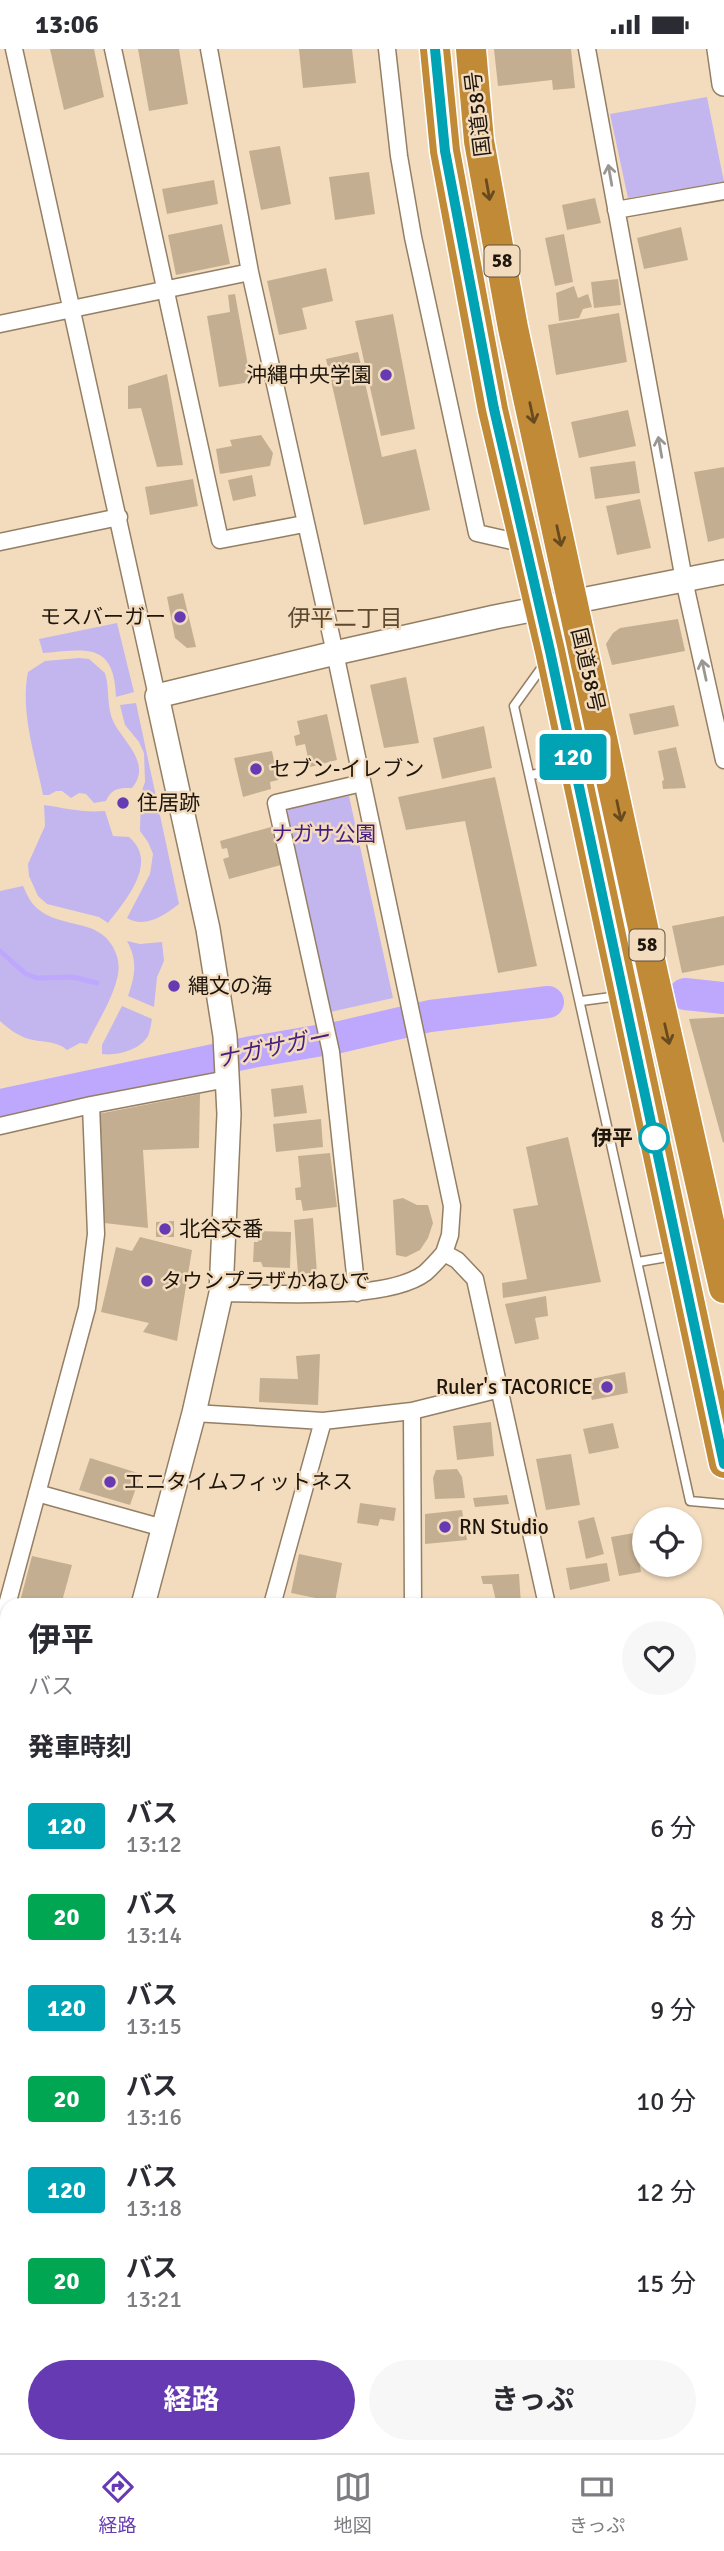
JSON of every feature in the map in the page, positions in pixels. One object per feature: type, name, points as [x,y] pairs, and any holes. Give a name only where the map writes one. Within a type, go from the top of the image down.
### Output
[{"type":"highway","name":"国道58号","points":[[435,49],[445,151],[494,409],[551,655],[724,1463]]},
{"type":"highway","name":"国道58号","points":[[471,49],[480,141],[513,328],[724,1288]]},
{"type":"street","points":[[14,49],[208,929],[225,1037],[229,1114],[221,1293],[194,1413],[145,1598]]},
{"type":"street","points":[[113,49],[220,540],[304,524]]},
{"type":"street","points":[[209,49],[250,272],[452,1206],[450,1235],[444,1253],[424,1273],[400,1285],[357,1293],[221,1293]]},
{"type":"street","points":[[387,49],[399,156],[413,237],[477,533],[524,544]]},
{"type":"street","points":[[587,49],[684,580],[724,760]]},
{"type":"street","points":[[719,49],[724,84]]},
{"type":"street","points":[[616,210],[724,191]]},
{"type":"street","points":[[0,324],[250,272]]},
{"type":"street","points":[[0,542],[119,517]]},
{"type":"street","points":[[156,696],[539,608],[724,572]]},
{"type":"street","points":[[357,1293],[331,1052],[276,803],[362,783]]},
{"type":"street","points":[[0,1126],[227,1078]]},
{"type":"street","points":[[9,1598],[87,1308],[96,1234],[91,1105]]},
{"type":"street","points":[[444,1253],[457,1260],[475,1279],[545,1598]]},
{"type":"street","points":[[194,1413],[323,1421],[412,1411],[500,1389]]},
{"type":"street","points":[[412,1411],[413,1598]]},
{"type":"street","points":[[274,1598],[323,1421]]},
{"type":"street","points":[[37,1493],[163,1528]]},
{"type":"lane","points":[[551,655],[514,706],[690,1501],[724,1504]]},
{"type":"lane","points":[[531,775],[575,767]]},
{"type":"lane","points":[[580,1001],[624,995]]},
{"type":"lane","points":[[638,1262],[679,1255]]},
{"type":"green space","points":[[707,97],[724,182],[628,198],[610,114]]},
{"type":"green space","points":[[117,623],[134,692],[116,697],[110,666],[95,653],[43,653],[39,639]]},
{"type":"green space","points":[[89,659],[105,673],[114,723],[134,754],[139,770],[132,788],[116,790],[106,801],[94,803],[86,794],[79,793],[71,798],[62,791],[56,791],[43,795],[27,718],[28,672],[45,661]]},
{"type":"green space","points":[[136,703],[179,904],[161,916],[141,922],[127,918],[150,874],[153,854],[140,831],[141,793],[145,782],[144,753],[125,725],[120,705]]},
{"type":"green space","name":"ナガサ公園","points":[[349,796],[393,998],[330,1012],[286,814],[290,807]]},
{"type":"green space","points":[[44,805],[82,811],[105,811],[113,836],[129,837],[137,847],[141,858],[136,881],[108,923],[99,917],[47,904],[38,896],[29,876],[28,864],[45,826]]},
{"type":"green space","points":[[23,886],[38,909],[47,915],[98,932],[115,951],[118,963],[117,979],[108,1004],[87,1044],[80,1043],[67,1050],[54,1043],[21,1036],[0,1021],[0,891]]},
{"type":"green space","points":[[127,941],[140,944],[162,942],[164,961],[157,977],[154,1007],[128,996],[134,968],[133,955]]},
{"type":"green space","points":[[122,1006],[152,1019],[148,1036],[140,1045],[128,1051],[102,1054],[102,1045]]},
{"type":"building","points":[[50,49],[94,49],[104,97],[64,110]]},
{"type":"building","points":[[138,49],[179,49],[188,104],[149,111]]},
{"type":"building","points":[[299,49],[352,49],[356,83],[303,88]]},
{"type":"building","points":[[494,49],[571,49],[575,88],[553,90],[552,80],[498,86]]},
{"type":"building","points":[[280,146],[291,204],[261,210],[249,151]]},
{"type":"building","points":[[369,172],[375,214],[335,220],[329,177]]},
{"type":"building","points":[[214,180],[218,204],[167,214],[162,189]]},
{"type":"building","points":[[595,198],[601,223],[567,230],[562,205]]},
{"type":"building","points":[[222,224],[230,264],[176,275],[168,235]]},
{"type":"building","points":[[681,227],[688,260],[644,269],[637,238]]},
{"type":"building","points":[[564,234],[573,282],[555,286],[545,238]]},
{"type":"building","points":[[326,268],[333,301],[302,308],[307,329],[279,335],[267,281]]},
{"type":"building","points":[[618,279],[621,305],[594,308],[591,282]]},
{"type":"building","points":[[574,286],[578,298],[588,294],[592,307],[583,309],[579,318],[559,321],[556,293]]},
{"type":"building","points":[[235,294],[251,382],[219,387],[207,316],[230,312],[228,295]]},
{"type":"building","points":[[619,313],[627,362],[556,375],[548,325]]},
{"type":"building","name":"沖縄中央学園","points":[[393,314],[415,429],[381,436],[355,321]]},
{"type":"building","points":[[358,352],[382,457],[416,449],[430,510],[364,525],[326,359]]},
{"type":"building","points":[[167,374],[183,465],[157,467],[141,408],[128,409],[128,386]]},
{"type":"building","points":[[628,410],[636,446],[579,458],[571,422]]},
{"type":"building","points":[[261,435],[273,453],[270,466],[220,474],[216,449],[232,446],[230,440]]},
{"type":"building","points":[[635,461],[640,493],[595,499],[590,467]]},
{"type":"building","points":[[724,467],[724,538],[708,542],[694,472]]},
{"type":"building","points":[[252,475],[256,496],[233,501],[228,480]]},
{"type":"building","points":[[193,479],[198,506],[150,515],[145,487]]},
{"type":"building","points":[[640,499],[651,548],[617,555],[606,506]]},
{"type":"building","name":"モスバーガー","points":[[183,593],[196,647],[187,648],[175,638],[167,597]]},
{"type":"building","points":[[678,619],[685,651],[612,665],[606,644],[620,628]]},
{"type":"building","points":[[406,677],[419,743],[384,748],[370,685]]},
{"type":"building","points":[[674,705],[679,726],[634,735],[629,714]]},
{"type":"building","points":[[327,714],[337,760],[310,767],[305,744],[296,746],[294,736],[300,734],[297,721]]},
{"type":"building","points":[[484,726],[492,768],[442,779],[433,738]]},
{"type":"building","points":[[676,747],[686,788],[663,789],[664,780],[658,751]]},
{"type":"building","name":"セブン-イレブン","points":[[272,751],[278,780],[270,782],[271,789],[243,797],[234,758]]},
{"type":"building","points":[[495,777],[537,966],[498,973],[465,821],[406,830],[398,797]]},
{"type":"building","points":[[271,827],[281,865],[229,879],[223,859],[229,857],[227,848],[222,849],[220,841]]},
{"type":"building","points":[[724,916],[724,965],[682,973],[672,926]]},
{"type":"building","points":[[724,1017],[724,1142],[723,1143],[689,1019]]},
{"type":"building","points":[[303,1085],[307,1113],[274,1117],[271,1089]]},
{"type":"building","points":[[200,1094],[199,1148],[143,1150],[148,1228],[104,1223],[98,1114]]},
{"type":"building","points":[[321,1119],[323,1147],[276,1152],[273,1124]]},
{"type":"building","points":[[568,1137],[601,1282],[503,1298],[502,1283],[527,1279],[513,1209],[538,1205],[526,1147]]},
{"type":"building","points":[[330,1153],[337,1207],[303,1211],[301,1200],[296,1200],[295,1188],[301,1187],[298,1156]]},
{"type":"building","points":[[403,1198],[417,1205],[428,1205],[433,1223],[420,1250],[406,1257],[396,1255],[393,1200]]},
{"type":"building","points":[[313,1218],[317,1273],[298,1274],[294,1220]]},
{"type":"building","name":"北谷交番","points":[[174,1221],[174,1237],[156,1237],[156,1222]]},
{"type":"building","points":[[258,1231],[291,1232],[290,1268],[263,1267],[261,1262],[253,1262],[254,1242],[258,1242]]},
{"type":"building","name":"タウンプラザかねひで","points":[[140,1237],[192,1250],[177,1341],[143,1332],[149,1323],[101,1312],[116,1247],[132,1251]]},
{"type":"building","points":[[546,1296],[548,1316],[535,1318],[539,1339],[515,1344],[505,1304]]},
{"type":"building","points":[[320,1354],[318,1405],[259,1402],[260,1378],[298,1379],[296,1356]]},
{"type":"building","name":"Ruler's TACORICE","points":[[625,1372],[628,1393],[592,1400],[586,1380]]},
{"type":"building","points":[[491,1422],[494,1456],[457,1460],[453,1426]]},
{"type":"building","points":[[613,1423],[619,1448],[589,1454],[583,1429]]},
{"type":"building","points":[[571,1454],[580,1505],[546,1510],[536,1459]]},
{"type":"building","name":"エニタイムフィットネス","points":[[90,1458],[141,1474],[130,1505],[79,1490]]},
{"type":"building","points":[[457,1469],[462,1477],[465,1498],[435,1499],[433,1478],[436,1470]]},
{"type":"building","points":[[507,1495],[509,1504],[475,1507],[473,1498]]},
{"type":"building","points":[[360,1503],[396,1508],[394,1521],[380,1519],[378,1526],[357,1523]]},
{"type":"building","name":"RN Studio","points":[[462,1510],[467,1540],[425,1544],[425,1514]]},
{"type":"building","points":[[594,1517],[604,1554],[586,1559],[578,1521]]},
{"type":"building","points":[[632,1533],[632,1574],[619,1576],[611,1537]]},
{"type":"building","points":[[299,1554],[342,1563],[336,1598],[315,1598],[291,1593]]},
{"type":"building","points":[[32,1556],[72,1565],[63,1598],[21,1598]]},
{"type":"building","points":[[607,1563],[610,1581],[570,1590],[566,1568]]},
{"type":"building","points":[[519,1574],[521,1598],[495,1598],[492,1584],[483,1584],[481,1576]]},
{"type":"waterway","points":[[0,951],[26,974],[37,978],[73,977],[97,983]]},
{"type":"waterway","name":"ナガサガー","points":[[685,994],[724,998]]},
{"type":"waterway","name":"ナガサガー","points":[[0,1105],[252,1052],[340,1037],[430,1016],[548,1002]]},
{"type":"bus line","name":"120","points":[[435,49],[445,151],[494,409],[550,651],[724,1464]]},
{"type":"place","name":"沖縄中央学園","points":[[386,375]]},
{"type":"place","name":"モスバーガー","points":[[180,617]]},
{"type":"place","name":"セブン-イレブン","points":[[256,769]]},
{"type":"place","name":"住居跡","points":[[123,803]]},
{"type":"place","name":"縄文の海","points":[[174,986]]},
{"type":"place","name":"伊平","points":[[654,1138]]},
{"type":"place","name":"北谷交番","points":[[165,1229]]},
{"type":"place","name":"タウンプラザかねひで","points":[[147,1281]]},
{"type":"place","name":"Ruler's TACORICE","points":[[607,1387]]},
{"type":"place","name":"エニタイムフィットネス","points":[[110,1482]]},
{"type":"place","name":"RN Studio","points":[[445,1527]]},
{"type":"district","name":"伊平二丁目","points":[[345,618]]}]
